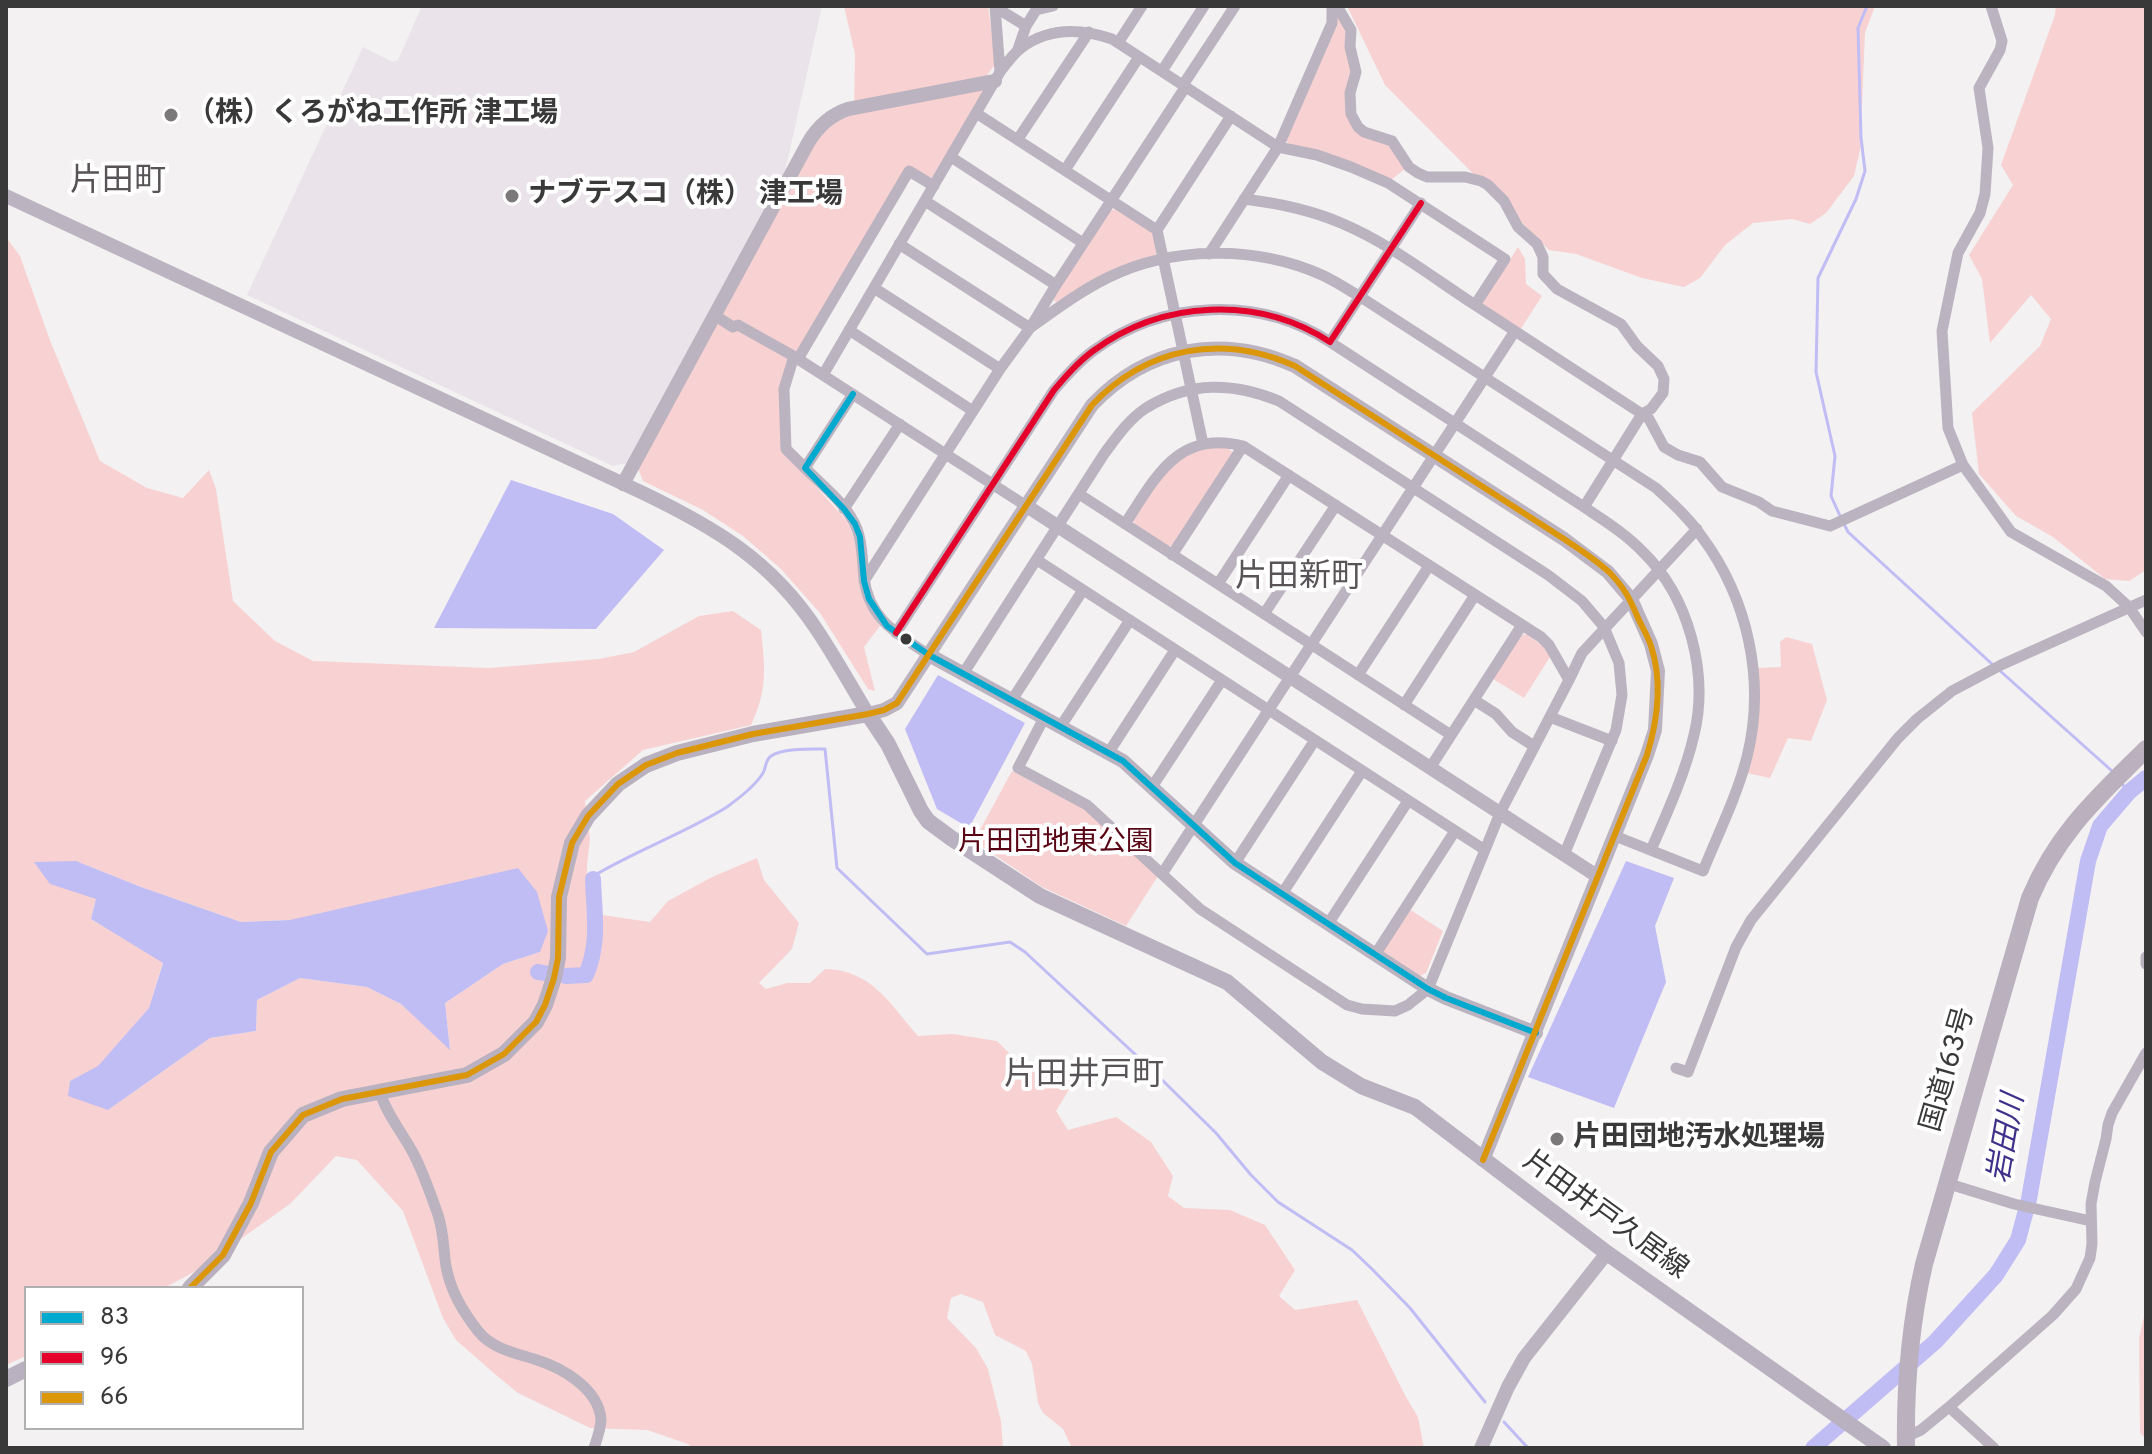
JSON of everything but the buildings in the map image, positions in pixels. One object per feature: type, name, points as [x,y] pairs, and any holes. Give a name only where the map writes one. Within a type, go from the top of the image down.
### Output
[{"type":"highway","name":"国道163号","points":[[1906,1443],[1910,1346],[1924,1264],[2030,898],[2039,876],[2078,818],[2144,756]]},
{"type":"main road","points":[[192,1286],[223,1255],[251,1203],[271,1152],[303,1115],[342,1099],[467,1075],[504,1054],[536,1022],[549,997],[554,978],[558,958],[559,897],[572,843],[588,816],[618,784],[646,765],[677,753],[753,734],[868,714]]},
{"type":"main road","name":"片田井戸久居線","points":[[868,714],[888,744],[921,811],[928,821],[951,838],[1040,896],[1227,982],[1322,1062],[1361,1086],[1415,1107],[1607,1253],[1883,1448]]},
{"type":"main road","points":[[6,1379],[24,1370]]},
{"type":"street","points":[[996,6],[1026,26]]},
{"type":"street","points":[[996,6],[998,77]]},
{"type":"street","points":[[823,375],[976,113],[1018,49],[1026,26],[1037,8],[1053,6]]},
{"type":"street","points":[[1118,43],[1142,6]]},
{"type":"street","points":[[1162,71],[1204,6]]},
{"type":"street","points":[[864,581],[1235,6]]},
{"type":"street","points":[[1209,254],[1278,147],[1332,23],[1334,6]]},
{"type":"street","points":[[1334,6],[1351,30],[1350,47],[1356,72],[1350,93],[1351,114],[1358,127],[1392,141],[1409,167],[1418,173],[1427,177],[1472,178],[1491,188],[1504,201],[1518,227],[1537,244],[1543,257],[1543,274],[1551,283],[1623,326],[1637,346],[1658,366],[1664,379],[1663,393],[1651,409],[1642,414],[1584,507]]},
{"type":"street","points":[[1991,6],[2002,41],[1979,88],[1988,148],[1985,194],[1980,213],[1958,253],[1942,331],[1948,428],[1963,465],[2011,532],[2106,586],[2129,607],[2146,632]]},
{"type":"street","points":[[1018,49],[1046,34],[1072,29],[1112,39],[1278,147],[1317,155],[1367,173],[1421,203],[1505,259],[1475,305]]},
{"type":"street","points":[[1018,139],[1089,32]]},
{"type":"street","points":[[1065,170],[1139,57]]},
{"type":"street","points":[[623,484],[819,127],[848,109],[998,77]]},
{"type":"street","points":[[976,113],[1157,230],[1203,444]]},
{"type":"street","points":[[1157,230],[1231,116]]},
{"type":"street","points":[[951,157],[1083,243]]},
{"type":"street","points":[[934,186],[909,171],[796,357],[784,389],[786,449],[855,524],[860,537],[864,581],[869,599],[880,618],[929,655],[1123,761],[1235,863],[1428,989],[1536,1033]]},
{"type":"street","points":[[6,196],[713,529],[781,584],[816,629],[868,714],[897,703],[1084,415],[1112,385],[1142,366],[1183,351],[1244,349],[1283,360],[1434,455],[1608,572],[1631,599],[1651,644],[1658,671],[1655,730],[1651,742],[1483,1160]]},
{"type":"street","points":[[1244,199],[1295,208],[1332,220],[1390,249],[1649,419],[1664,447],[1672,453],[1700,462],[1722,487],[1759,502],[1772,511],[1830,526],[1963,465]]},
{"type":"street","points":[[925,201],[1056,285]]},
{"type":"street","points":[[1330,342],[1421,203]]},
{"type":"street","points":[[899,244],[1030,328]]},
{"type":"street","points":[[1030,328],[1081,292],[1110,277],[1163,258],[1209,254],[1275,260],[1319,274],[1359,296],[1656,488],[1697,529],[1729,581],[1745,623],[1755,680],[1753,725],[1744,767],[1703,871],[1615,836]]},
{"type":"street","points":[[874,288],[1000,369]]},
{"type":"street","points":[[896,633],[1054,390],[1094,350],[1121,333],[1175,313],[1222,309],[1266,314],[1300,326],[1330,342],[1584,507],[1626,536],[1659,569],[1681,608],[1691,638],[1698,668],[1699,702],[1690,753],[1651,850]]},
{"type":"street","points":[[714,315],[796,357],[1597,876]]},
{"type":"street","points":[[849,330],[973,411]]},
{"type":"street","points":[[1162,874],[1515,331]]},
{"type":"street","points":[[963,674],[1121,431],[1145,409],[1191,390],[1206,386],[1250,391],[1279,401],[1566,588],[1590,609],[1604,627],[1619,663],[1620,713],[1612,741],[1564,855]]},
{"type":"street","points":[[805,468],[853,394]]},
{"type":"street","points":[[844,509],[900,424]]},
{"type":"street","points":[[1125,524],[1158,473],[1182,451],[1220,442],[1243,446],[1522,625],[1549,645],[1569,680]]},
{"type":"street","points":[[1172,555],[1243,446]]},
{"type":"street","points":[[1218,584],[1289,475]]},
{"type":"street","points":[[1079,494],[1451,735]]},
{"type":"street","points":[[1264,614],[1336,505]]},
{"type":"street","points":[[1044,718],[1018,768],[1087,805],[1200,909],[1353,1007],[1395,1011],[1428,989],[1500,813],[1582,653],[1697,529]]},
{"type":"street","points":[[1037,560],[1485,850]]},
{"type":"street","points":[[1358,675],[1429,566]]},
{"type":"street","points":[[1012,700],[1083,590]]},
{"type":"street","points":[[1404,705],[1475,595]]},
{"type":"street","points":[[1676,1068],[1688,1072],[1736,947],[1751,920],[1898,738],[1917,719],[1952,691],[1987,672],[2146,600]]},
{"type":"street","points":[[1061,726],[1130,620]]},
{"type":"street","points":[[1430,768],[1522,625]]},
{"type":"street","points":[[1109,752],[1175,650]]},
{"type":"street","points":[[1152,787],[1222,680]]},
{"type":"street","points":[[1474,700],[1534,746]]},
{"type":"street","points":[[1550,717],[1612,741]]},
{"type":"street","points":[[1235,863],[1315,740]]},
{"type":"street","points":[[1282,894],[1362,771]]},
{"type":"street","points":[[1328,924],[1408,801]]},
{"type":"street","points":[[1375,955],[1455,831]]},
{"type":"street","points":[[2146,957],[2146,964]]},
{"type":"street","points":[[1906,1443],[2043,1324],[2076,1289],[2090,1258],[2091,1204],[2112,1113],[2146,1053]]},
{"type":"street","points":[[380,1092],[383,1104],[414,1154],[438,1214],[454,1294],[479,1333],[489,1342],[551,1364],[587,1390],[599,1410],[601,1420],[594,1448]]},
{"type":"street","points":[[1946,1183],[2018,1205],[2091,1221]]},
{"type":"street","points":[[1481,1448],[1524,1358],[1607,1253]]},
{"type":"street","points":[[1949,1407],[1994,1448]]},
{"type":"shaded area","points":[[422,6],[822,6],[784,176],[628,463],[613,466],[247,295],[363,47],[393,62],[398,60]]},
{"type":"shaded area","points":[[511,480],[613,514],[664,550],[596,629],[434,628]]},
{"type":"shaded area","points":[[938,675],[1025,723],[969,828],[937,809],[905,729]]},
{"type":"shaded area","points":[[76,861],[241,922],[290,920],[518,868],[537,892],[548,931],[540,952],[503,964],[445,1003],[450,1050],[401,1004],[367,987],[300,978],[257,1000],[256,1031],[210,1038],[108,1110],[68,1096],[70,1081],[98,1066],[149,1008],[163,963],[91,919],[96,899],[50,884],[34,862]]},
{"type":"shaded area","points":[[1626,861],[1674,878],[1655,926],[1666,982],[1614,1108],[1528,1077]]},
{"type":"green space","points":[[844,6],[988,6],[996,63],[978,88],[987,87],[935,177],[928,178],[909,167],[800,350],[795,351],[788,363],[783,450],[846,520],[852,533],[865,600],[880,626],[864,647],[875,691],[868,689],[820,613],[780,568],[743,536],[703,510],[643,481],[637,466],[814,142],[837,120],[854,114],[855,54]]},
{"type":"green space","points":[[1347,6],[1875,6],[1865,33],[1860,150],[1854,176],[1826,213],[1810,224],[1792,219],[1753,223],[1725,245],[1700,278],[1684,287],[1642,278],[1576,254],[1549,250],[1385,85]]},
{"type":"green space","points":[[2056,6],[2146,6],[2146,570],[2129,581],[2105,579],[2053,537],[2016,516],[1979,474],[1972,413],[2040,346],[2051,319],[2031,295],[1990,343],[1982,279],[1969,255],[2013,185],[2001,165]]},
{"type":"green space","points":[[1333,9],[1348,30],[1353,70],[1347,116],[1392,144],[1406,168],[1391,180],[1329,154],[1290,145],[1285,140]]},
{"type":"green space","points":[[1116,209],[1153,233],[1157,252],[1153,258],[1056,302],[1053,299],[1109,211]]},
{"type":"green space","points":[[6,237],[20,256],[51,343],[100,461],[147,488],[183,498],[209,470],[216,489],[233,601],[275,641],[313,661],[489,668],[599,659],[634,652],[699,616],[733,611],[761,630],[764,678],[751,725],[643,750],[585,801],[590,839],[588,913],[650,922],[668,901],[712,877],[757,858],[764,880],[799,923],[792,949],[759,983],[766,989],[787,983],[810,983],[825,969],[855,975],[879,991],[918,1036],[953,1034],[997,1041],[1015,1059],[1061,1071],[1073,1083],[1056,1111],[1068,1130],[1116,1117],[1151,1142],[1173,1176],[1168,1196],[1184,1208],[1230,1210],[1265,1225],[1295,1270],[1279,1296],[1295,1310],[1357,1300],[1418,1417],[1424,1448],[1072,1448],[1063,1429],[1043,1413],[1038,1403],[1032,1364],[1026,1351],[995,1335],[983,1302],[961,1294],[951,1298],[947,1318],[976,1348],[988,1369],[1001,1421],[1003,1448],[693,1448],[647,1430],[590,1428],[518,1393],[456,1340],[443,1318],[403,1211],[357,1160],[336,1156],[290,1204],[194,1272],[168,1286],[24,1286],[24,1357],[6,1365]],"holes":[[[76,861],[241,922],[290,920],[540,952],[503,964],[445,1003],[450,1049],[401,1004],[367,987],[300,978],[257,1000],[256,1031],[210,1038],[108,1110],[70,1081],[98,1067],[149,1008],[163,962],[91,919],[96,899]]]},
{"type":"green space","points":[[1518,247],[1525,259],[1526,284],[1542,296],[1520,330],[1482,304]]},
{"type":"green space","points":[[1205,448],[1228,448],[1233,453],[1174,544],[1167,547],[1136,526],[1133,520],[1162,476],[1177,460]]},
{"type":"green space","points":[[1527,634],[1545,648],[1550,657],[1524,698],[1493,679],[1522,635]]},
{"type":"green space","points":[[1786,637],[1812,644],[1827,700],[1811,741],[1788,738],[1770,778],[1747,773],[1757,668],[1781,667],[1780,642]]},
{"type":"green space","name":"片田団地東公園","points":[[1012,771],[1084,809],[1158,876],[1126,926],[1042,887],[974,841]]},
{"type":"green space","points":[[1409,909],[1443,931],[1426,973],[1420,976],[1383,954],[1383,949]]},
{"type":"green space","points":[[2146,1308],[2146,1439],[2140,1433],[2139,1338]]},
{"type":"waterway","points":[[1841,518],[1831,496],[1835,456],[1816,372],[1818,278],[1856,199],[1865,171],[1858,28],[1867,6]]},
{"type":"waterway","points":[[1844,524],[1848,532],[1992,664]]},
{"type":"waterway","points":[[1998,669],[2112,771]]},
{"type":"waterway","points":[[593,879],[611,866],[727,807],[756,783],[768,760],[776,753],[825,749],[837,868],[927,954],[1010,942],[1025,952],[1216,1133],[1278,1202],[1352,1250],[1372,1269],[1410,1308],[1485,1402]]},
{"type":"waterway","name":"岩田川","points":[[1813,1448],[1935,1342],[1996,1275],[2018,1240],[2029,1199],[2088,861],[2100,826],[2129,792],[2146,778]]},
{"type":"waterway","points":[[2123,785],[2129,792]]},
{"type":"waterway","points":[[566,976],[586,975],[590,963],[595,927],[593,879]]},
{"type":"waterway","points":[[538,972],[549,974]]},
{"type":"waterway","points":[[1504,1422],[1528,1448]]},
{"type":"transit line","name":"96","points":[[896,633],[1054,390],[1088,355],[1120,334],[1149,321],[1179,313],[1210,310],[1272,316],[1330,342],[1421,203]]},
{"type":"transit line","name":"66","points":[[192,1286],[223,1255],[251,1203],[271,1152],[303,1115],[342,1099],[467,1075],[504,1054],[536,1022],[554,978],[558,958],[559,897],[572,843],[588,816],[618,784],[646,765],[677,753],[753,734],[868,714],[897,703],[1092,405],[1137,370],[1161,358],[1187,351],[1240,350],[1295,366],[1598,563],[1623,588],[1651,646],[1657,673],[1658,700],[1647,755],[1483,1160]]},
{"type":"transit line","name":"83","points":[[853,394],[805,468],[855,524],[860,537],[869,599],[887,626],[929,655],[1123,761],[1235,863],[1428,989],[1536,1033]]},
{"type":"place","name":"（株）くろがね工作所 津工場","points":[[171,115]]},
{"type":"place","name":"ナブテスコ（株） 津工場","points":[[512,196]]},
{"type":"place","name":"片田団地汚水処理場","points":[[1557,1139]]},
{"type":"district","name":"片田町","points":[[118,184]]},
{"type":"district","name":"片田新町","points":[[1299,580]]},
{"type":"district","name":"片田井戸町","points":[[1084,1078]]}]
